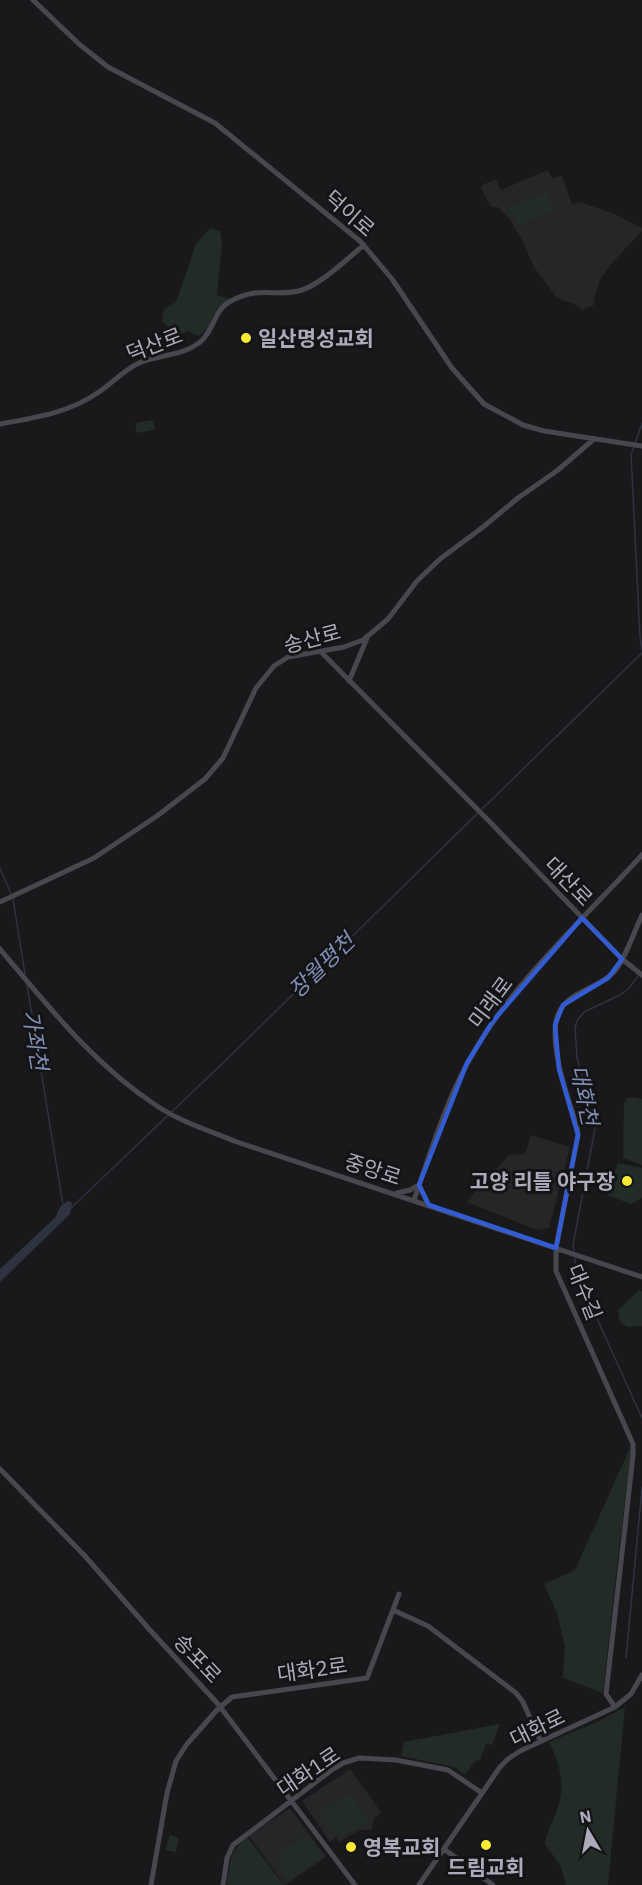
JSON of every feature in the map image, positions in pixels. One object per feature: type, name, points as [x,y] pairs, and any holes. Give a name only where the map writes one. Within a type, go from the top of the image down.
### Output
[{"type":"street","name":"덕이로","points":[[33,0],[79,44],[108,66],[215,123],[364,245],[392,279],[452,369],[484,404],[534,428],[640,446]]},
{"type":"street","name":"덕산로","points":[[0,424],[56,414],[99,392],[134,366],[150,359],[172,356],[190,349],[208,334],[218,313],[230,301],[258,291],[301,291],[314,285],[364,245]]},
{"type":"street","name":"송산로","points":[[0,902],[94,858],[205,779],[223,758],[256,688],[274,666],[288,657],[344,647],[368,637],[388,619],[417,581],[440,559],[558,470],[594,439]]},
{"type":"street","points":[[321,652],[349,681],[368,637]]},
{"type":"street","name":"대산로","points":[[349,681],[486,817],[622,959],[642,975]]},
{"type":"street","name":"미래로","points":[[414,1200],[448,1104],[467,1064],[494,1021],[537,967],[642,855]]},
{"type":"street","name":"대수길","points":[[615,1707],[606,1694],[633,1444],[557,1276],[555,1261],[578,1135],[556,1051],[555,1025],[563,1005],[581,991],[608,978],[618,967],[642,915]]},
{"type":"street","name":"중앙로","points":[[0,949],[92,1055],[158,1107],[237,1142],[642,1277]]},
{"type":"street","points":[[395,1194],[419,1185],[429,1205]]},
{"type":"street","name":"송포로","points":[[0,1469],[84,1555],[148,1629],[221,1707],[355,1885]]},
{"type":"street","points":[[399,1594],[393,1610],[428,1626],[516,1693],[523,1702],[542,1741]]},
{"type":"street","name":"대화2로","points":[[151,1885],[167,1793],[174,1768],[187,1744],[228,1700],[234,1697],[367,1678],[393,1610]]},
{"type":"street","name":"대화로","points":[[419,1885],[508,1759],[615,1707],[631,1694],[642,1675]]},
{"type":"street","name":"대화1로","points":[[223,1885],[227,1858],[233,1845],[336,1766],[354,1759],[366,1757],[393,1759],[448,1770],[482,1793]]},
{"type":"street","points":[[444,1849],[493,1885]]},
{"type":"highlighted area","points":[[582,918],[622,959],[608,978],[563,1005],[555,1025],[559,1069],[578,1135],[556,1248],[429,1205],[419,1185],[467,1063],[493,1021]]},
{"type":"shaded area","points":[[548,170],[552,178],[562,176],[572,204],[580,202],[615,214],[642,228],[642,231],[601,278],[594,305],[582,310],[576,305],[557,298],[534,267],[509,218],[498,207],[491,207],[480,186],[496,179],[501,190]]},
{"type":"shaded area","points":[[548,191],[555,211],[518,226],[507,208]]},
{"type":"shaded area","points":[[210,228],[220,231],[222,242],[217,296],[230,298],[213,315],[207,330],[199,336],[187,331],[176,336],[162,321],[164,309],[176,302],[196,244]]},
{"type":"shaded area","points":[[153,420],[155,430],[137,433],[135,423]]},
{"type":"shaded area","points":[[630,1097],[642,1099],[642,1165],[623,1158],[624,1104]]},
{"type":"shaded area","points":[[531,1135],[570,1147],[549,1228],[537,1230],[466,1202],[509,1155],[525,1154]]},
{"type":"shaded area","name":"고양 리틀 야구장","points":[[618,1163],[642,1168],[642,1198],[631,1204],[607,1195]]},
{"type":"shaded area","points":[[638,1291],[642,1291],[642,1326],[627,1327],[620,1322],[618,1310]]},
{"type":"shaded area","points":[[629,1450],[632,1450],[603,1693],[563,1678],[565,1647],[557,1613],[544,1584],[575,1570]]},
{"type":"shaded area","points":[[625,1707],[608,1885],[566,1885],[560,1865],[545,1844],[558,1807],[561,1790],[556,1758],[549,1742],[597,1722]]},
{"type":"shaded area","points":[[500,1724],[492,1745],[486,1744],[480,1760],[475,1761],[465,1775],[456,1768],[401,1756],[404,1742]]},
{"type":"shaded area","points":[[350,1769],[381,1812],[374,1819],[371,1830],[360,1830],[339,1842],[336,1837],[330,1842],[302,1801]]},
{"type":"shaded area","points":[[350,1793],[369,1821],[341,1838],[339,1834],[334,1836],[317,1814]]},
{"type":"shaded area","points":[[290,1808],[326,1857],[285,1885],[249,1836]]},
{"type":"shaded area","points":[[170,1835],[179,1838],[176,1852],[165,1850]]},
{"type":"shaded area","points":[[304,1835],[309,1843],[312,1841],[324,1856],[289,1881],[278,1865],[282,1862],[277,1854]]},
{"type":"shaded area","points":[[247,1837],[284,1885],[227,1885],[233,1853]]},
{"type":"water","points":[[68,1201],[72,1203],[70,1214],[0,1282],[0,1269],[55,1218],[60,1207]]},
{"type":"waterway","points":[[635,443],[642,424]]},
{"type":"waterway","points":[[634,447],[631,454],[642,649]]},
{"type":"waterway","name":"장월평천","points":[[482,809],[642,653]]},
{"type":"waterway","name":"장월평천","points":[[71,1208],[478,813]]},
{"type":"waterway","name":"가좌천","points":[[0,868],[11,894]]},
{"type":"waterway","name":"가좌천","points":[[13,899],[25,974]]},
{"type":"waterway","name":"대화천","points":[[574,1253],[573,1245],[596,1123],[577,1058],[575,1028],[584,1012],[620,995],[639,975]]},
{"type":"waterway","name":"가좌천","points":[[27,985],[63,1205]]},
{"type":"waterway","name":"대화천","points":[[575,1258],[576,1272],[642,1418]]},
{"type":"waterway","name":"대화천","points":[[626,1658],[642,1488]]},
{"type":"place","name":"일산명성교회","points":[[246,338]]},
{"type":"place","name":"고양 리틀 야구장","points":[[627,1181]]},
{"type":"place","name":"드림교회","points":[[486,1845]]},
{"type":"place","name":"영복교회","points":[[351,1847]]}]
